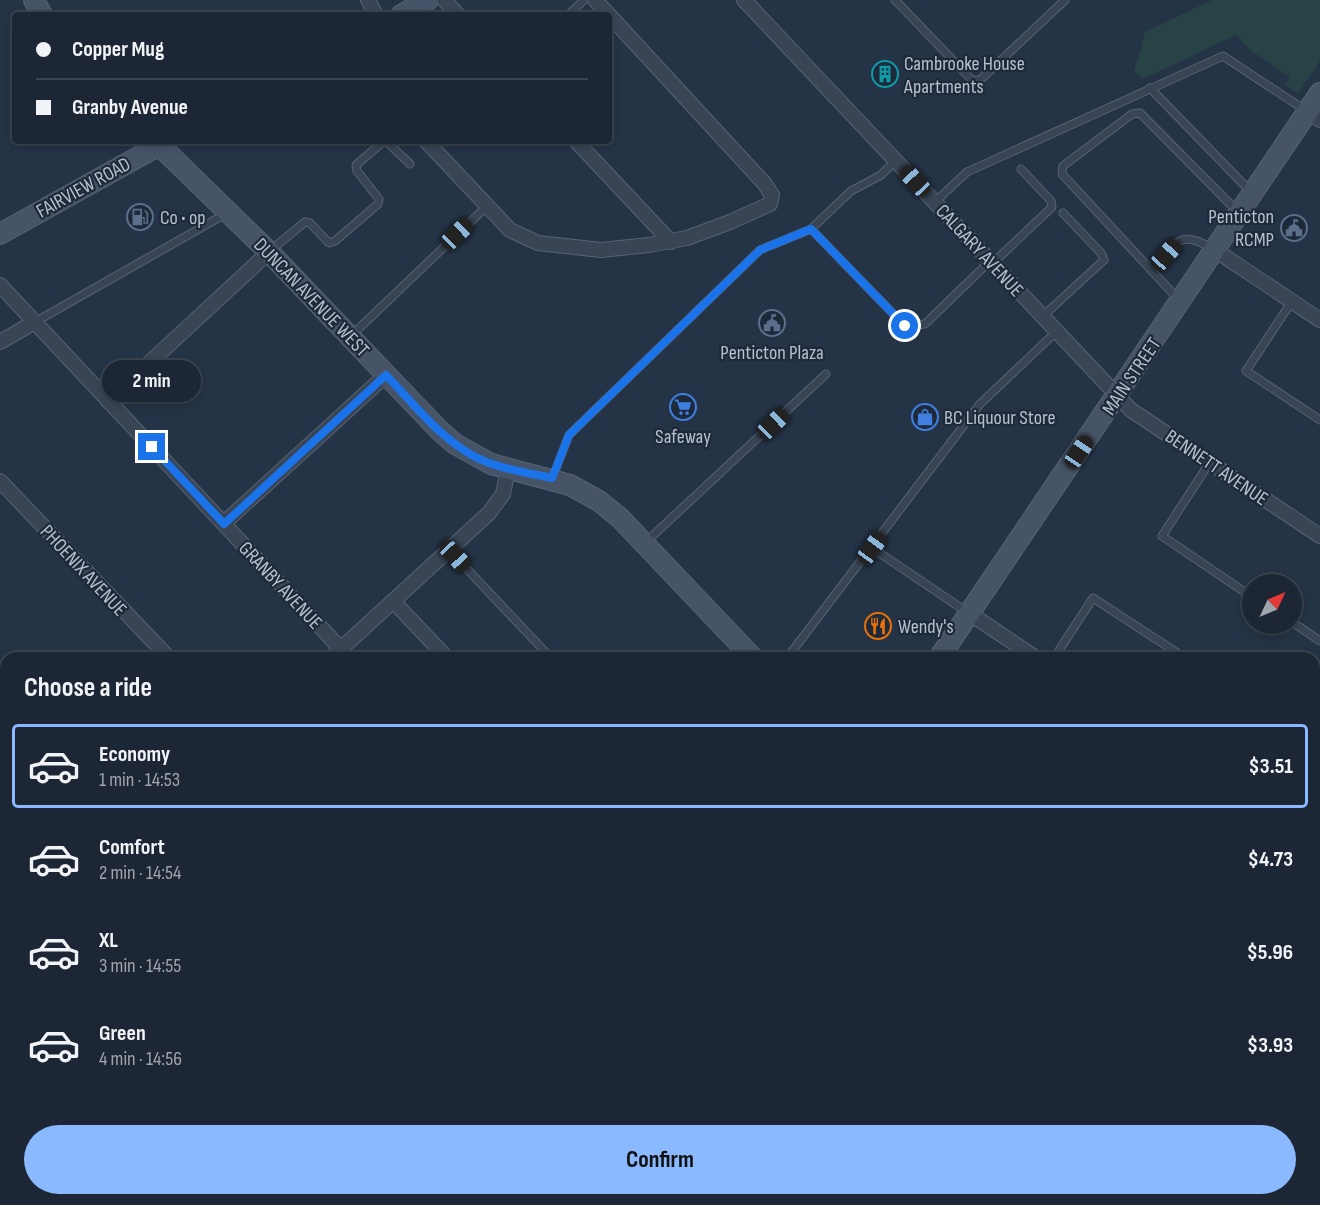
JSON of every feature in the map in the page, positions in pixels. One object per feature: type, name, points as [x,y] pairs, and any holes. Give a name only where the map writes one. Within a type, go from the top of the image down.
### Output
[{"type":"main road","points":[[406,12],[428,0]]},
{"type":"main road","name":"MAIN STREET","points":[[943,652],[1239,214],[1314,116],[1320,93]]},
{"type":"main road","name":"FAIRVIEW ROAD","points":[[0,234],[157,144]]},
{"type":"main road","name":"DUNCAN AVENUE WEST","points":[[162,144],[455,444],[481,460],[508,469],[552,478],[599,501],[645,544],[747,652]]},
{"type":"street","points":[[444,0],[455,12]]},
{"type":"street","points":[[595,0],[606,12]]},
{"type":"street","name":"CALGARY AVENUE","points":[[744,0],[1118,395]]},
{"type":"street","points":[[429,144],[517,235],[538,243],[601,250],[670,242],[730,222],[770,204],[772,195],[738,154],[612,18]]},
{"type":"street","points":[[579,144],[670,242]]},
{"type":"street","points":[[1215,250],[1320,320]]},
{"type":"street","points":[[108,401],[269,252]]},
{"type":"street","name":"GRANBY AVENUE","points":[[0,285],[341,649]]},
{"type":"street","points":[[0,342],[35,322]]},
{"type":"street","points":[[224,524],[386,375]]},
{"type":"street","name":"BENNETT AVENUE","points":[[1118,395],[1131,410],[1320,536]]},
{"type":"street","points":[[338,652],[498,502],[503,494],[508,469]]},
{"type":"street","name":"PHOENIX AVENUE","points":[[0,481],[163,652]]},
{"type":"street","points":[[393,601],[441,652]]},
{"type":"street","points":[[969,613],[1027,652]]},
{"type":"lane","points":[[571,12],[584,0]]},
{"type":"lane","points":[[895,0],[972,80],[980,80],[1065,0]]},
{"type":"lane","points":[[935,202],[967,172],[1223,56],[1314,116]]},
{"type":"lane","points":[[1150,88],[1253,194]]},
{"type":"lane","points":[[1181,302],[1062,174],[1063,166],[1132,114],[1140,113],[1239,214]]},
{"type":"lane","points":[[269,252],[305,222],[310,223],[329,243],[335,241],[378,204],[379,199],[357,171],[356,165],[381,144]]},
{"type":"lane","points":[[388,144],[410,164]]},
{"type":"lane","points":[[552,478],[569,435],[760,250],[811,229],[851,190],[881,175],[896,160]]},
{"type":"lane","points":[[811,229],[905,326],[925,324],[1052,207],[1051,201],[1021,169]]},
{"type":"lane","points":[[350,336],[487,206]]},
{"type":"lane","points":[[35,322],[230,212]]},
{"type":"lane","points":[[1043,316],[1104,260],[1101,253],[1063,213]]},
{"type":"lane","points":[[1152,271],[1181,239],[1188,237],[1215,250]]},
{"type":"lane","points":[[1292,302],[1246,371],[1320,420]]},
{"type":"lane","points":[[792,652],[980,404],[1057,331]]},
{"type":"lane","points":[[645,544],[826,374]]},
{"type":"lane","points":[[1210,462],[1162,537],[1242,590]]},
{"type":"lane","points":[[872,548],[969,613]]},
{"type":"lane","points":[[449,550],[545,652]]},
{"type":"lane","points":[[1058,652],[1094,598],[1176,652]]},
{"type":"lane","points":[[1302,629],[1320,641]]},
{"type":"green space","points":[[1212,0],[1320,0],[1320,61],[1298,94],[1285,85],[1290,77],[1250,50],[1236,35],[1143,79],[1134,72],[1145,32]]},
{"type":"place","name":"Cambrooke House Apartments","points":[[885,74]]},
{"type":"place","name":"Co • op","points":[[140,217]]},
{"type":"place","name":"Penticton RCMP","points":[[1294,228]]},
{"type":"place","name":"Penticton Plaza","points":[[772,323]]},
{"type":"place","name":"Safeway","points":[[683,407]]},
{"type":"place","name":"BC Liquour Store","points":[[925,417]]},
{"type":"place","name":"Wendy's","points":[[878,626]]},
{"type":"route","points":[[152,447],[224,524],[386,375],[455,444],[481,460],[500,467],[552,478],[569,435],[760,250],[811,229],[905,326]]}]
